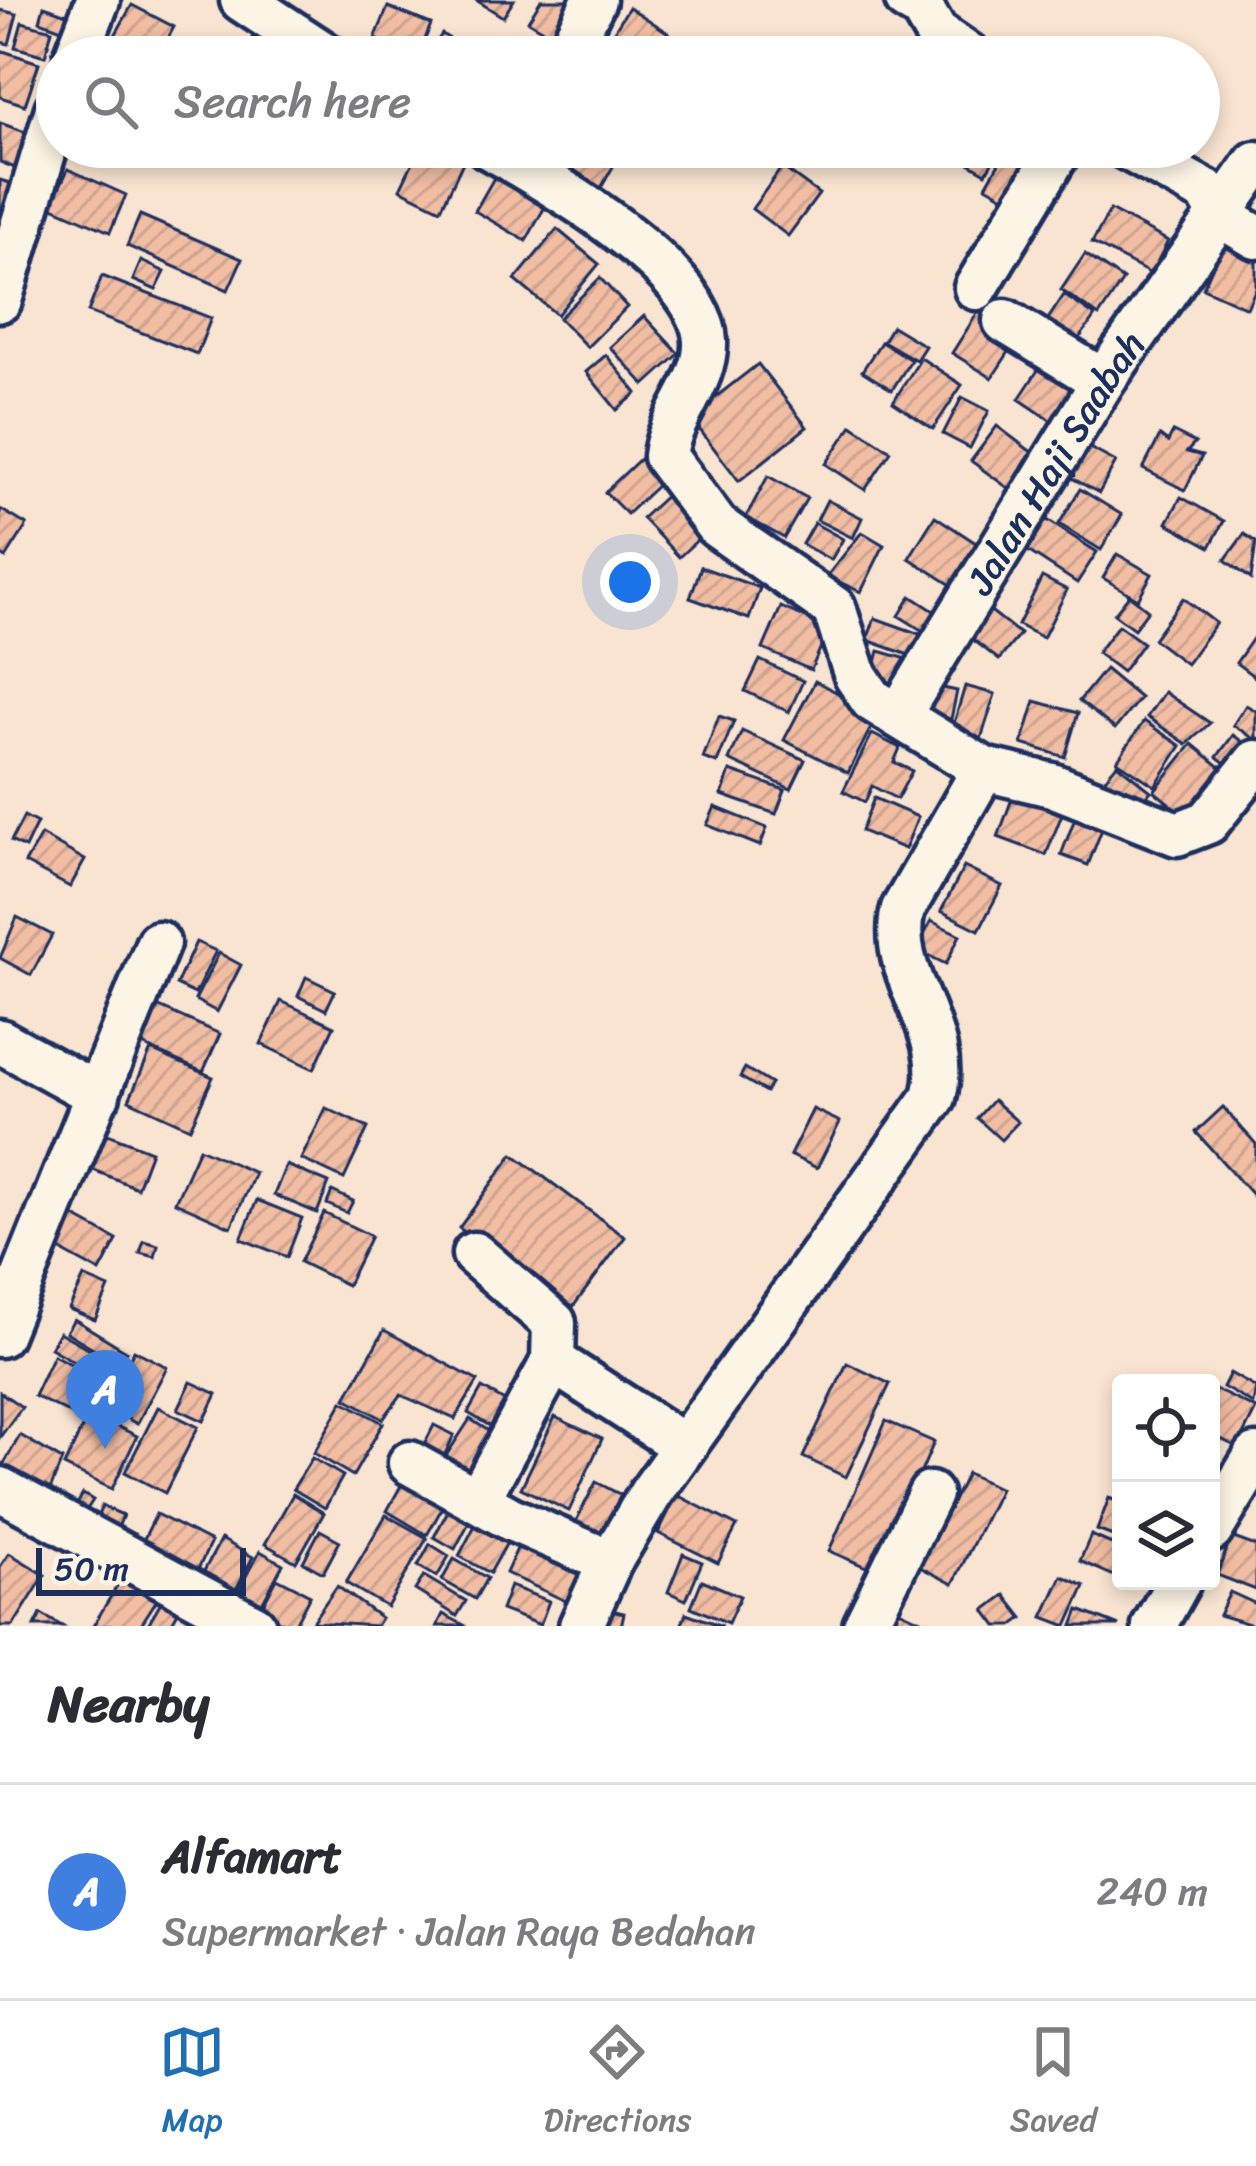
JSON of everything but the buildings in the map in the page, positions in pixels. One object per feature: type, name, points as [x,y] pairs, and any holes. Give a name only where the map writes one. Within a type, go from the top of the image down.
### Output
[{"type":"street","points":[[84,36],[98,0]]},
{"type":"street","points":[[242,0],[296,36]]},
{"type":"street","points":[[576,36],[594,0]]},
{"type":"street","points":[[907,0],[922,9],[940,36]]},
{"type":"street","name":"Jalan Haji Saabah","points":[[899,715],[1103,380],[1239,227],[1256,163]]},
{"type":"street","points":[[0,300],[40,168]]},
{"type":"street","points":[[527,168],[684,288],[700,318],[704,352],[665,456],[717,526],[834,608],[865,693],[984,769],[1052,785],[1177,834],[1208,822],[1249,788]]},
{"type":"street","points":[[976,288],[1048,168]]},
{"type":"street","points":[[1163,168],[1207,192],[1239,227]]},
{"type":"street","points":[[1005,321],[1103,380]]},
{"type":"street","points":[[581,1626],[610,1562],[684,1446],[934,1097],[938,1058],[929,1020],[898,951],[898,931],[904,909],[984,769]]},
{"type":"street","points":[[0,1334],[158,943]]},
{"type":"street","points":[[0,1041],[98,1094]]},
{"type":"street","points":[[474,1254],[545,1310],[554,1323],[553,1361],[478,1500]]},
{"type":"street","points":[[553,1361],[684,1446]]},
{"type":"street","points":[[1220,1515],[1256,1456]]},
{"type":"street","points":[[410,1463],[610,1562]]},
{"type":"street","points":[[0,1489],[254,1626]]},
{"type":"street","points":[[865,1626],[930,1494]]},
{"type":"street","points":[[1154,1626],[1174,1590]]},
{"type":"place","name":"Alfamart","points":[[105,1449]]}]
